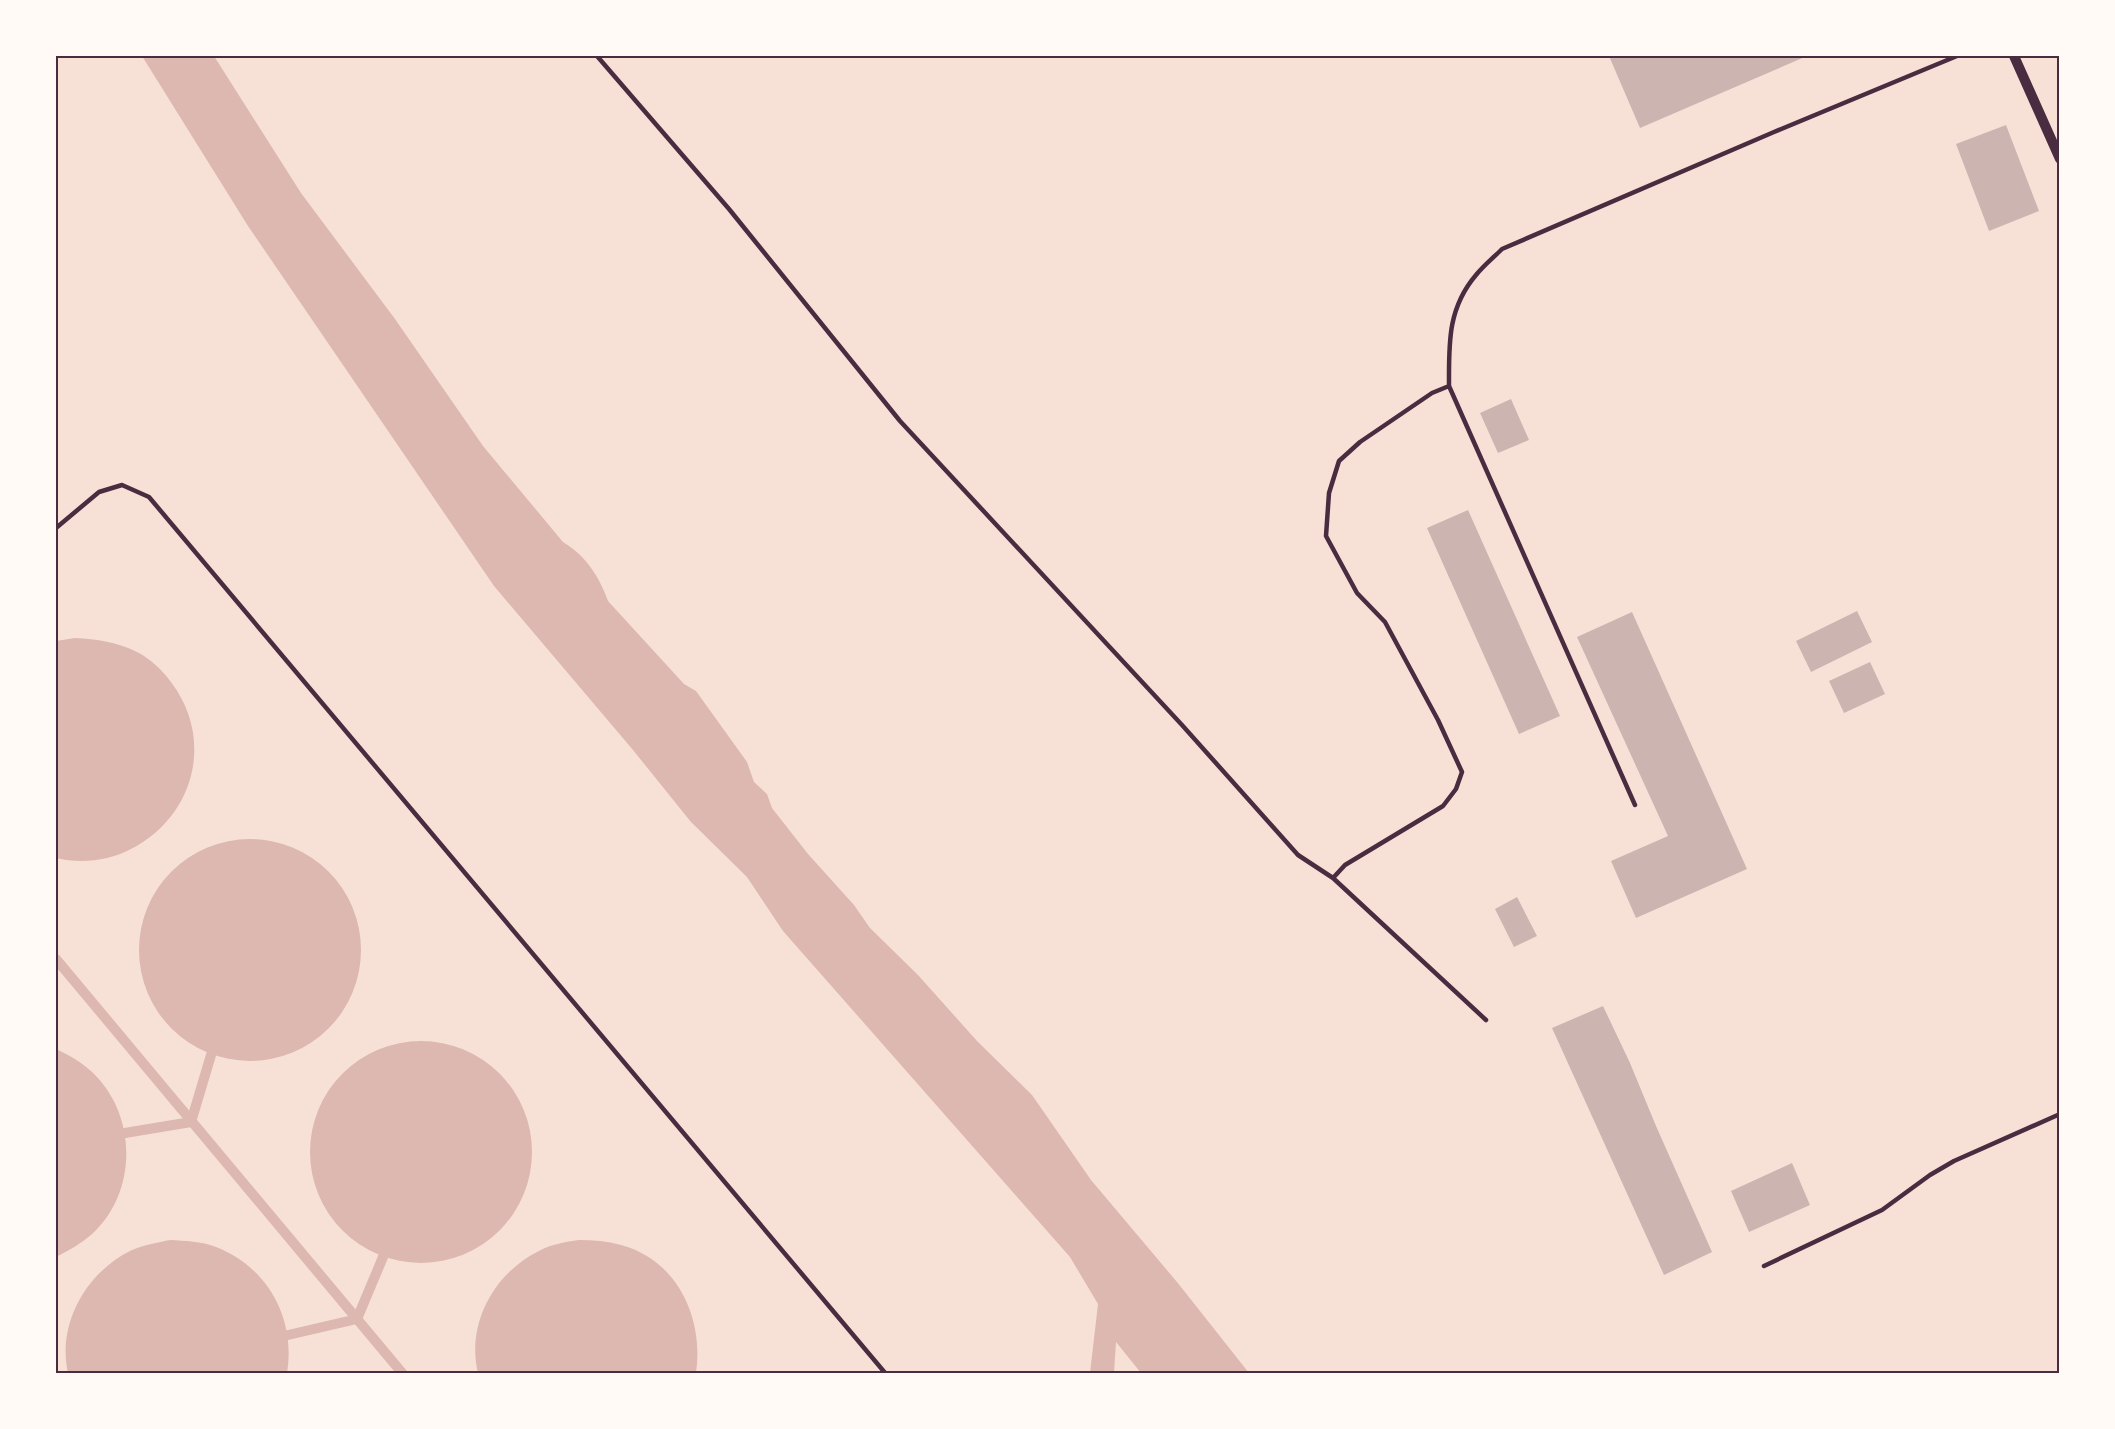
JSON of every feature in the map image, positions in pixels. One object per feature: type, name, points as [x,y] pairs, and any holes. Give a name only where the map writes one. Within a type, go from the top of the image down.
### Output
[{"type":"street","points":[[2014,56],[2060,159]]},
{"type":"lane","points":[[597,56],[729,209],[900,421],[1182,725],[1298,855],[1333,878],[1485,1020]]},
{"type":"lane","points":[[1635,805],[1449,386],[1449,345],[1453,313],[1474,276],[1502,249],[1763,136],[1957,56]]},
{"type":"lane","points":[[1333,878],[1345,865],[1443,806],[1455,789],[1462,772],[1438,720],[1385,622],[1357,593],[1326,536],[1329,493],[1339,461],[1360,442],[1432,393],[1449,386]]},
{"type":"lane","points":[[56,528],[99,492],[122,485],[149,497],[886,1374]]},
{"type":"lane","points":[[1764,1266],[1882,1210],[1930,1175],[1954,1161],[2060,1114]]},
{"type":"shaded area","points":[[142,56],[214,56],[301,193],[395,319],[483,446],[563,542],[591,567],[608,601],[684,684],[696,691],[747,762],[754,782],[767,794],[772,808],[808,854],[854,905],[870,928],[918,975],[977,1041],[1032,1095],[1091,1180],[1177,1282],[1249,1373],[1141,1373],[1116,1342],[1114,1373],[1090,1373],[1098,1304],[1070,1257],[783,931],[747,877],[691,822],[494,586],[248,226]]},
{"type":"shaded area","points":[[75,638],[114,643],[142,655],[156,665],[171,682],[184,705],[192,728],[194,752],[191,775],[183,797],[170,818],[153,835],[122,853],[104,859],[84,861],[56,858],[56,641]]},
{"type":"shaded area","points":[[239,839],[261,839],[293,847],[312,857],[329,871],[343,888],[353,907],[359,928],[361,950],[359,972],[353,993],[343,1012],[329,1029],[312,1043],[282,1057],[261,1061],[239,1061],[218,1057],[197,1048],[179,1036],[164,1021],[152,1003],[143,982],[139,961],[139,939],[143,918],[152,897],[164,879],[179,864],[197,852],[218,843]]},
{"type":"shaded area","points":[[410,1041],[432,1041],[464,1049],[483,1059],[500,1073],[514,1090],[524,1109],[530,1130],[532,1152],[530,1174],[524,1195],[514,1214],[500,1231],[483,1245],[453,1259],[432,1263],[410,1263],[389,1259],[368,1250],[350,1238],[335,1223],[323,1205],[314,1184],[310,1163],[310,1141],[314,1120],[323,1099],[335,1081],[350,1066],[368,1054],[389,1045]]},
{"type":"shaded area","points":[[56,1049],[88,1068],[110,1095],[120,1115],[125,1136],[126,1158],[117,1200],[106,1219],[91,1235],[56,1257]]},
{"type":"shaded area","points":[[170,1240],[199,1242],[216,1247],[234,1256],[264,1281],[282,1315],[287,1333],[289,1353],[287,1373],[68,1373],[67,1336],[78,1302],[88,1286],[100,1272],[130,1251]]},
{"type":"shaded area","points":[[579,1240],[621,1245],[641,1253],[658,1264],[672,1278],[683,1294],[696,1332],[696,1373],[478,1373],[475,1355],[476,1336],[487,1302],[497,1286],[509,1272],[539,1251],[554,1245]]},
{"type":"building","points":[[1609,56],[1807,56],[1640,128]]},
{"type":"building","points":[[2006,125],[2039,211],[1989,231],[1956,144]]},
{"type":"building","points":[[1511,399],[1529,440],[1498,453],[1480,413]]},
{"type":"building","points":[[1468,510],[1560,716],[1519,734],[1427,528]]},
{"type":"building","points":[[1857,611],[1872,642],[1811,672],[1796,641]]},
{"type":"building","points":[[1632,612],[1747,869],[1636,918],[1611,861],[1668,836],[1577,637]]},
{"type":"building","points":[[1870,662],[1885,694],[1844,713],[1829,681]]},
{"type":"building","points":[[1517,897],[1537,936],[1514,947],[1495,909]]},
{"type":"building","points":[[1603,1006],[1712,1252],[1664,1275],[1552,1028]]},
{"type":"building","points":[[1792,1163],[1810,1205],[1749,1232],[1731,1191]]},
{"type":"waterway","points":[[56,959],[403,1374]]},
{"type":"waterway","points":[[125,1133],[191,1122],[211,1055]]},
{"type":"waterway","points":[[288,1335],[357,1319],[383,1257]]}]
